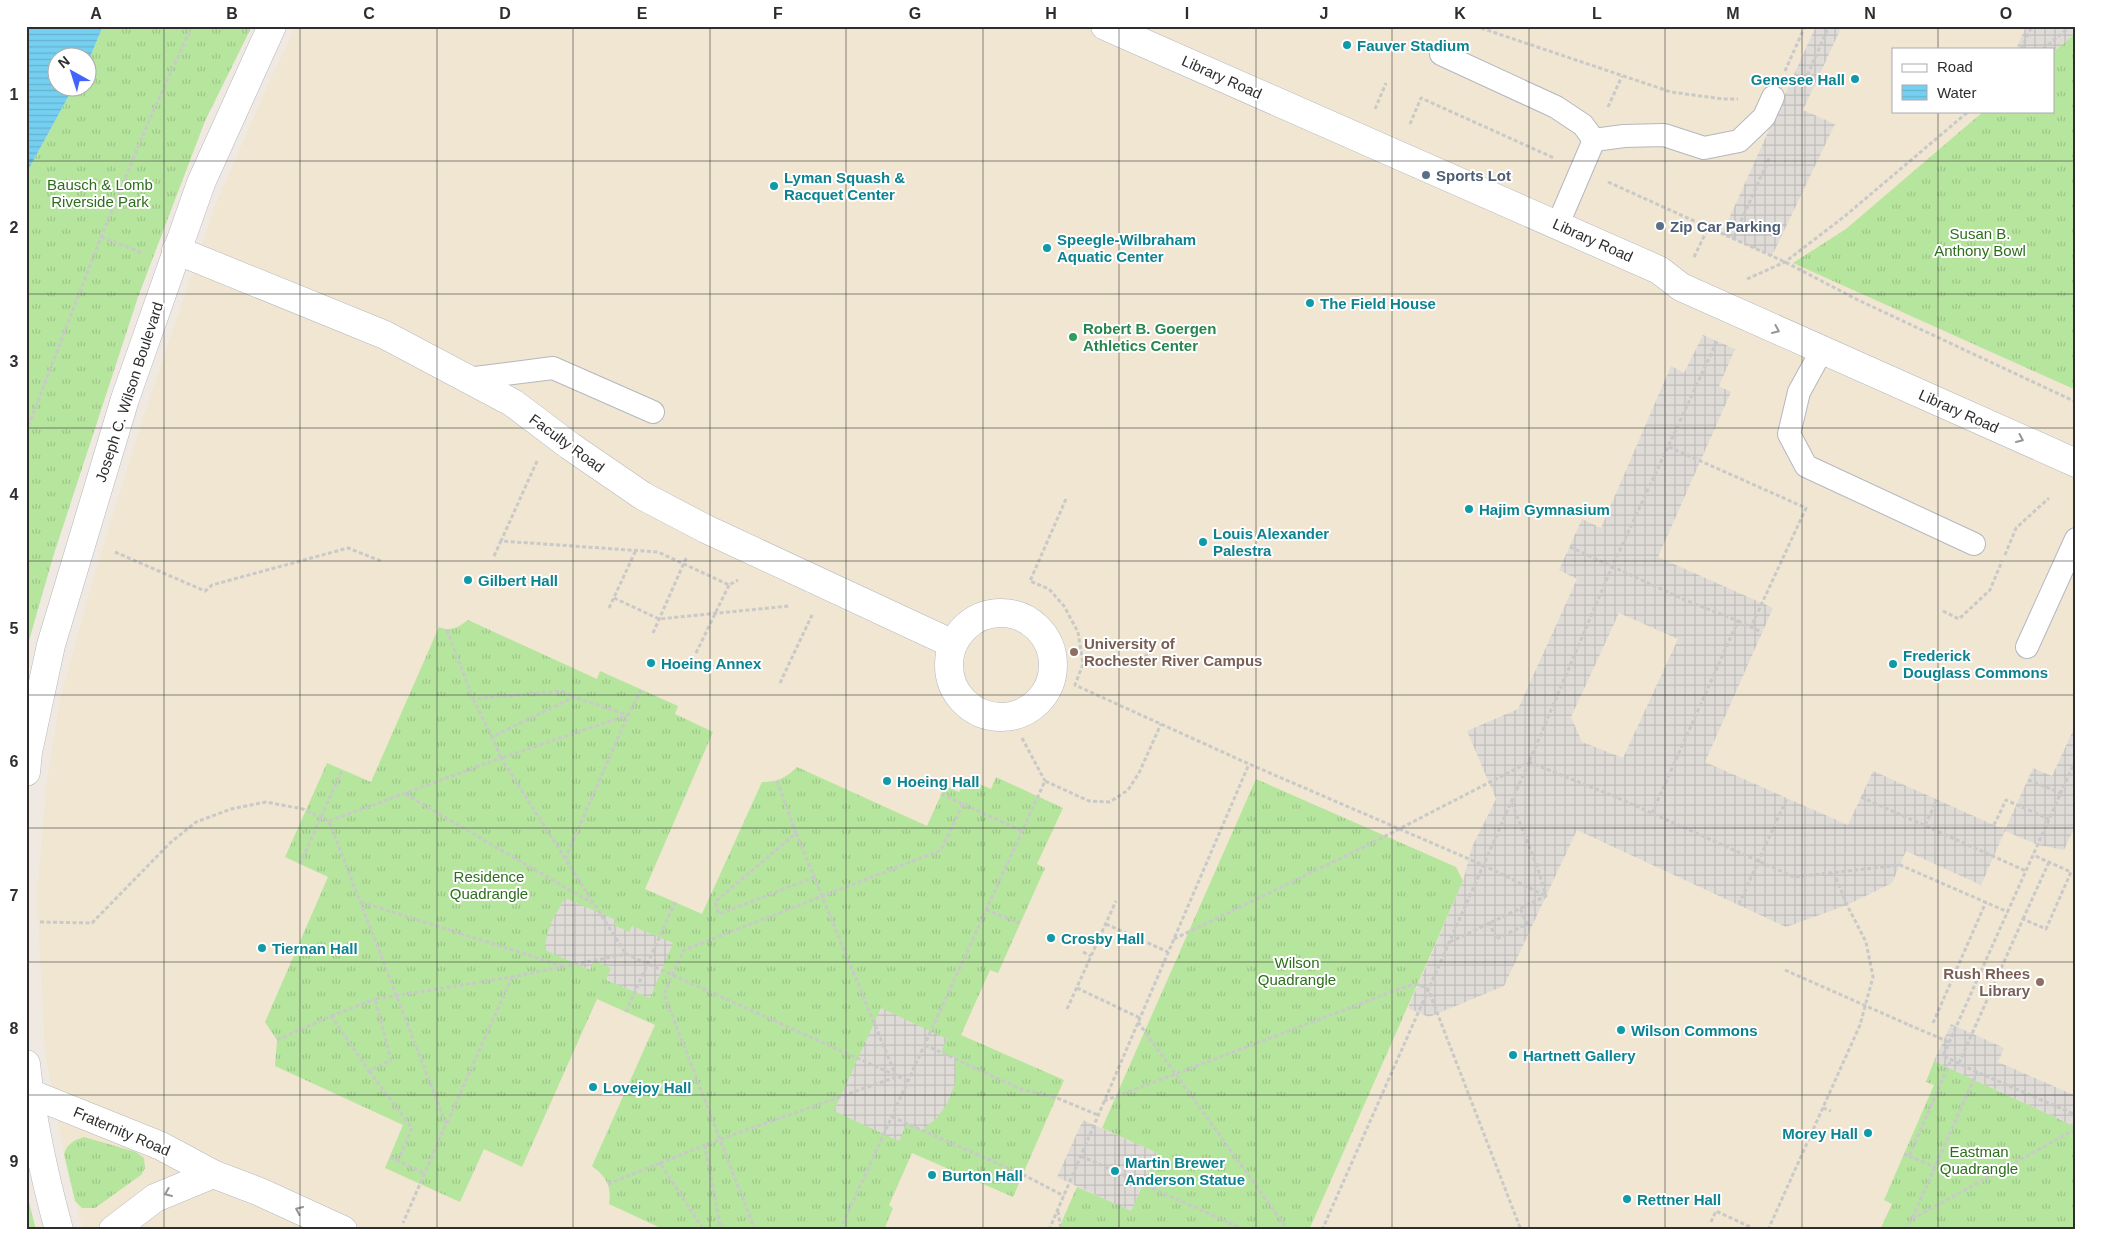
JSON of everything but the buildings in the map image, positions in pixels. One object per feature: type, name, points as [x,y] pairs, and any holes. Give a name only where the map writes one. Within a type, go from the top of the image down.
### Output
[{"type":"street","name":"Joseph C. Wilson Boulevard","points":[[26,772],[28,752],[52,645],[124,399],[164,253],[201,184],[272,26]]},
{"type":"street","name":"Library Road","points":[[1105,26],[1659,270],[1726,322],[1822,350],[2076,464]]},
{"type":"street","name":"Faculty Road","points":[[164,253],[385,335],[513,403],[570,446],[643,496],[706,530],[954,644]]},
{"type":"street","points":[[26,1064],[29,1093],[47,1188],[58,1230]]},
{"type":"street","name":"Fraternity Road","points":[[29,1093],[161,1146],[213,1174],[343,1230]]},
{"type":"street","points":[[113,1230],[155,1198],[213,1174]]},
{"type":"lane","points":[[1441,54],[1556,106],[1583,125],[1594,140]]},
{"type":"lane","points":[[1594,140],[1624,136],[1664,135],[1704,148],[1739,141],[1764,117],[1774,97]]},
{"type":"lane","points":[[1558,224],[1594,140]]},
{"type":"lane","points":[[1822,350],[1800,392],[1789,434],[1806,466],[1974,544]]},
{"type":"lane","points":[[467,378],[552,368],[653,412]]},
{"type":"lane","points":[[2026,647],[2076,539]]},
{"type":"path","points":[[26,432],[101,237],[148,123],[192,26]]},
{"type":"path","points":[[1475,26],[1671,92],[1723,100],[1774,97],[1805,26]]},
{"type":"path","points":[[2021,48],[2032,26]]},
{"type":"path","points":[[2044,48],[2070,26]]},
{"type":"path","points":[[1609,104],[1622,76]]},
{"type":"path","points":[[1375,109],[1386,83]]},
{"type":"path","points":[[1401,121],[1410,125],[1421,98],[1560,161]]},
{"type":"path","points":[[1366,105],[1384,113]]},
{"type":"path","points":[[1744,280],[1785,262],[1845,216],[1969,112]]},
{"type":"path","points":[[1604,180],[1709,226],[1785,262],[1858,300],[2076,402]]},
{"type":"path","points":[[1694,258],[1709,226]]},
{"type":"path","points":[[101,237],[164,253]]},
{"type":"path","points":[[1322,1230],[1529,762],[1612,567],[1726,322]]},
{"type":"path","points":[[1669,446],[1806,508],[1752,628]]},
{"type":"path","points":[[494,556],[539,458]]},
{"type":"path","points":[[1066,499],[1030,581],[1049,589],[1064,606],[1078,632],[1083,664],[1075,685],[1249,764],[1483,865],[1546,896]]},
{"type":"path","points":[[501,541],[658,552],[729,584]]},
{"type":"path","points":[[1570,547],[1691,603],[1762,632]]},
{"type":"path","points":[[115,552],[205,591],[212,585],[348,548],[381,561]]},
{"type":"path","points":[[609,608],[636,550]]},
{"type":"path","points":[[653,633],[689,551]]},
{"type":"path","points":[[696,653],[729,584],[744,577]]},
{"type":"path","points":[[614,598],[660,619],[790,606]]},
{"type":"path","points":[[780,682],[813,612]]},
{"type":"path","points":[[1652,813],[1738,621]]},
{"type":"path","points":[[447,630],[473,699],[501,758],[626,954],[908,1081]]},
{"type":"path","points":[[1142,663],[1151,646]]},
{"type":"path","points":[[565,859],[628,715],[641,690]]},
{"type":"path","points":[[473,699],[563,691],[574,697],[628,715]]},
{"type":"path","points":[[492,737],[574,697]]},
{"type":"path","points":[[40,922],[92,923],[170,843],[196,822],[231,809],[266,802],[303,809],[330,821],[501,758],[628,715]]},
{"type":"path","points":[[1022,738],[1045,781],[1089,801],[1110,802],[1128,790],[1140,773],[1161,724]]},
{"type":"path","points":[[2076,759],[1943,1056],[2076,1115]]},
{"type":"path","points":[[1173,940],[1400,829],[1529,762],[1613,795],[1794,877],[1900,865],[2008,912]]},
{"type":"path","points":[[1049,1230],[1249,764]]},
{"type":"path","points":[[300,864],[342,770]]},
{"type":"path","points":[[777,780],[796,833],[896,1076]]},
{"type":"path","points":[[2028,780],[2061,794]]},
{"type":"path","points":[[840,1230],[1045,781]]},
{"type":"path","points":[[404,794],[594,904]]},
{"type":"path","points":[[941,794],[1022,831]]},
{"type":"path","points":[[1613,795],[1618,798]]},
{"type":"path","points":[[1861,797],[2026,871]]},
{"type":"path","points":[[1739,904],[1787,798]]},
{"type":"path","points":[[1925,826],[1937,800]]},
{"type":"path","points":[[1994,825],[2006,800],[2049,819]]},
{"type":"path","points":[[1511,801],[1537,866],[1546,896]]},
{"type":"path","points":[[755,1230],[664,994],[684,950],[940,850],[963,804]]},
{"type":"path","points":[[330,821],[446,1124]]},
{"type":"path","points":[[796,833],[715,902],[719,914],[815,877]]},
{"type":"path","points":[[2023,919],[2046,929],[2071,872],[2033,855]]},
{"type":"path","points":[[1959,1064],[2049,862]]},
{"type":"path","points":[[1768,1230],[1860,1025],[1873,977],[1866,942],[1847,905],[1834,872]]},
{"type":"path","points":[[1449,942],[1546,896]]},
{"type":"path","points":[[1067,1008],[1116,901]]},
{"type":"path","points":[[361,902],[565,966]]},
{"type":"path","points":[[626,1012],[675,902]]},
{"type":"path","points":[[1932,1022],[1986,902]]},
{"type":"path","points":[[1489,922],[1496,940],[1527,924],[1520,908]]},
{"type":"path","points":[[986,910],[1020,923]]},
{"type":"path","points":[[1106,924],[1168,952]]},
{"type":"path","points":[[1083,952],[1091,956]]},
{"type":"path","points":[[277,1040],[375,999],[512,977],[626,954]]},
{"type":"path","points":[[1785,970],[1949,1042]]},
{"type":"path","points":[[403,1223],[512,977]]},
{"type":"path","points":[[1104,1101],[1407,986],[1418,984],[1428,989],[1521,1230]]},
{"type":"path","points":[[1077,988],[1140,1018]]},
{"type":"path","points":[[369,1071],[391,1060],[375,999]]},
{"type":"path","points":[[331,1016],[412,1128],[398,1161]]},
{"type":"path","points":[[1138,1022],[1288,1230]]},
{"type":"path","points":[[925,1045],[1021,1090],[1057,1098],[1098,1115]]},
{"type":"path","points":[[1909,1156],[1952,1060]]},
{"type":"path","points":[[1907,1230],[1977,1072]]},
{"type":"path","points":[[608,1184],[721,1139],[896,1076]]},
{"type":"path","points":[[1822,1108],[1832,1112]]},
{"type":"path","points":[[892,1117],[1024,1175],[1064,1196]]},
{"type":"path","points":[[1912,1219],[2076,1129]]},
{"type":"path","points":[[705,1145],[721,1230]]},
{"type":"path","points":[[1904,1154],[1935,1167]]},
{"type":"path","points":[[1081,1156],[1245,1230]]},
{"type":"path","points":[[390,1157],[425,1174]]},
{"type":"path","points":[[660,1163],[704,1230]]},
{"type":"path","points":[[1058,1210],[1061,1230]]},
{"type":"path","points":[[1711,1222],[1716,1211],[1757,1230]]},
{"type":"shaded area","name":"University of Rochester River Campus","points":[[296,26],[2076,26],[2076,1230],[83,1230],[64,1154],[45,1052],[37,896],[46,788],[59,704],[87,600],[141,424],[215,206]]},
{"type":"shaded area","points":[[1816,26],[1842,26],[1803,110],[1835,124],[1772,256],[1722,234]]},
{"type":"shaded area","points":[[2026,26],[2076,26],[2076,33],[2054,51],[2054,48],[2016,48]]},
{"type":"shaded area","points":[[1703,335],[1735,349],[1719,386],[1731,392],[1658,557],[1773,608],[1705,762],[1848,825],[1873,771],[2005,830],[2033,768],[2052,776],[2076,724],[2076,824],[2064,850],[2038,845],[2005,831],[1981,885],[1906,851],[1892,883],[1847,905],[1786,927],[1577,830],[1504,986],[1429,1017],[1408,1008],[1463,881],[1472,847],[1496,799],[1467,731],[1518,709],[1577,579],[1559,570],[1582,519],[1601,528],[1671,366],[1684,373]],"holes":[[[1619,613],[1678,639],[1623,758],[1582,742],[1571,717]]]},
{"type":"shaded area","points":[[565,898],[616,920],[614,925],[629,932],[632,926],[673,943],[650,998],[606,980],[611,968],[594,961],[590,970],[545,950],[547,935],[552,921]]},
{"type":"shaded area","points":[[881,1008],[947,1039],[941,1052],[955,1058],[956,1081],[948,1102],[937,1118],[922,1130],[907,1123],[899,1141],[834,1111]]},
{"type":"shaded area","points":[[1951,1024],[2004,1048],[1998,1062],[2076,1096],[2076,1127],[1934,1061]]},
{"type":"shaded area","points":[[1083,1120],[1157,1153],[1131,1211],[1057,1177]]},
{"type":"green space","name":"Bausch & Lomb Riverside Park","points":[[103,26],[252,26],[205,121],[138,297],[53,557],[26,651],[26,174],[68,98],[98,98],[98,48],[94,48]]},
{"type":"green space","name":"Susan B. Anthony Bowl","points":[[2076,33],[2076,390],[1793,263],[1846,229],[1983,112],[2054,112],[2054,51]]},
{"type":"green space","name":"Residence Quadrangle","points":[[468,620],[597,679],[600,671],[678,706],[675,714],[713,732],[645,889],[702,914],[762,782],[781,779],[797,767],[927,826],[945,786],[959,792],[966,778],[991,789],[996,777],[1063,808],[1037,864],[1045,868],[998,973],[990,970],[961,1035],[1064,1080],[1013,1197],[912,1153],[889,1205],[893,1208],[884,1230],[665,1230],[609,1204],[610,1192],[607,1182],[592,1166],[655,1025],[597,999],[522,1167],[484,1149],[460,1202],[385,1168],[403,1125],[275,1066],[277,1040],[265,1022],[328,877],[285,857],[327,763],[371,782],[439,627],[455,628]]},
{"type":"green space","name":"Wilson Quadrangle","points":[[1256,779],[1456,867],[1463,881],[1309,1230],[1058,1230],[1077,1187],[1131,1210],[1157,1153],[1102,1128]]},
{"type":"green space","name":"Eastman Quadrangle","points":[[1934,1061],[2076,1127],[2076,1230],[1880,1230],[1892,1204],[1884,1200],[1934,1085],[1926,1082]]},
{"type":"green space","points":[[84,1137],[136,1152],[144,1158],[145,1168],[141,1175],[95,1208],[82,1208],[75,1201],[64,1154],[71,1143]]},
{"type":"green space","points":[[26,1190],[36,1230],[26,1230]]},
{"type":"water","points":[[26,26],[103,26],[94,48],[48,48],[48,98],[68,98],[26,174]]},
{"type":"place","name":"Fauver Stadium","points":[[1347,45]]},
{"type":"place","name":"Genesee Hall","points":[[1855,79]]},
{"type":"place","name":"Sports Lot","points":[[1426,175]]},
{"type":"place","name":"Lyman Squash & Racquet Center","points":[[774,186]]},
{"type":"place","name":"Zip Car Parking","points":[[1660,226]]},
{"type":"place","name":"Speegle-Wilbraham Aquatic Center","points":[[1047,248]]},
{"type":"place","name":"The Field House","points":[[1310,303]]},
{"type":"place","name":"Robert B. Goergen Athletics Center","points":[[1073,337]]},
{"type":"place","name":"Hajim Gymnasium","points":[[1469,509]]},
{"type":"place","name":"Louis Alexander Palestra","points":[[1203,542]]},
{"type":"place","name":"Gilbert Hall","points":[[468,580]]},
{"type":"place","name":"University of Rochester River Campus","points":[[1074,652]]},
{"type":"place","name":"Hoeing Annex","points":[[651,663]]},
{"type":"place","name":"Frederick Douglass Commons","points":[[1893,664]]},
{"type":"place","name":"Hoeing Hall","points":[[887,781]]},
{"type":"place","name":"Crosby Hall","points":[[1051,938]]},
{"type":"place","name":"Tiernan Hall","points":[[262,948]]},
{"type":"place","name":"Rush Rhees Library","points":[[2040,982]]},
{"type":"place","name":"Wilson Commons","points":[[1621,1030]]},
{"type":"place","name":"Hartnett Gallery","points":[[1513,1055]]},
{"type":"place","name":"Lovejoy Hall","points":[[593,1087]]},
{"type":"place","name":"Morey Hall","points":[[1868,1133]]},
{"type":"place","name":"Martin Brewer Anderson Statue","points":[[1115,1171]]},
{"type":"place","name":"Burton Hall","points":[[932,1175]]},
{"type":"place","name":"Rettner Hall","points":[[1627,1199]]}]
